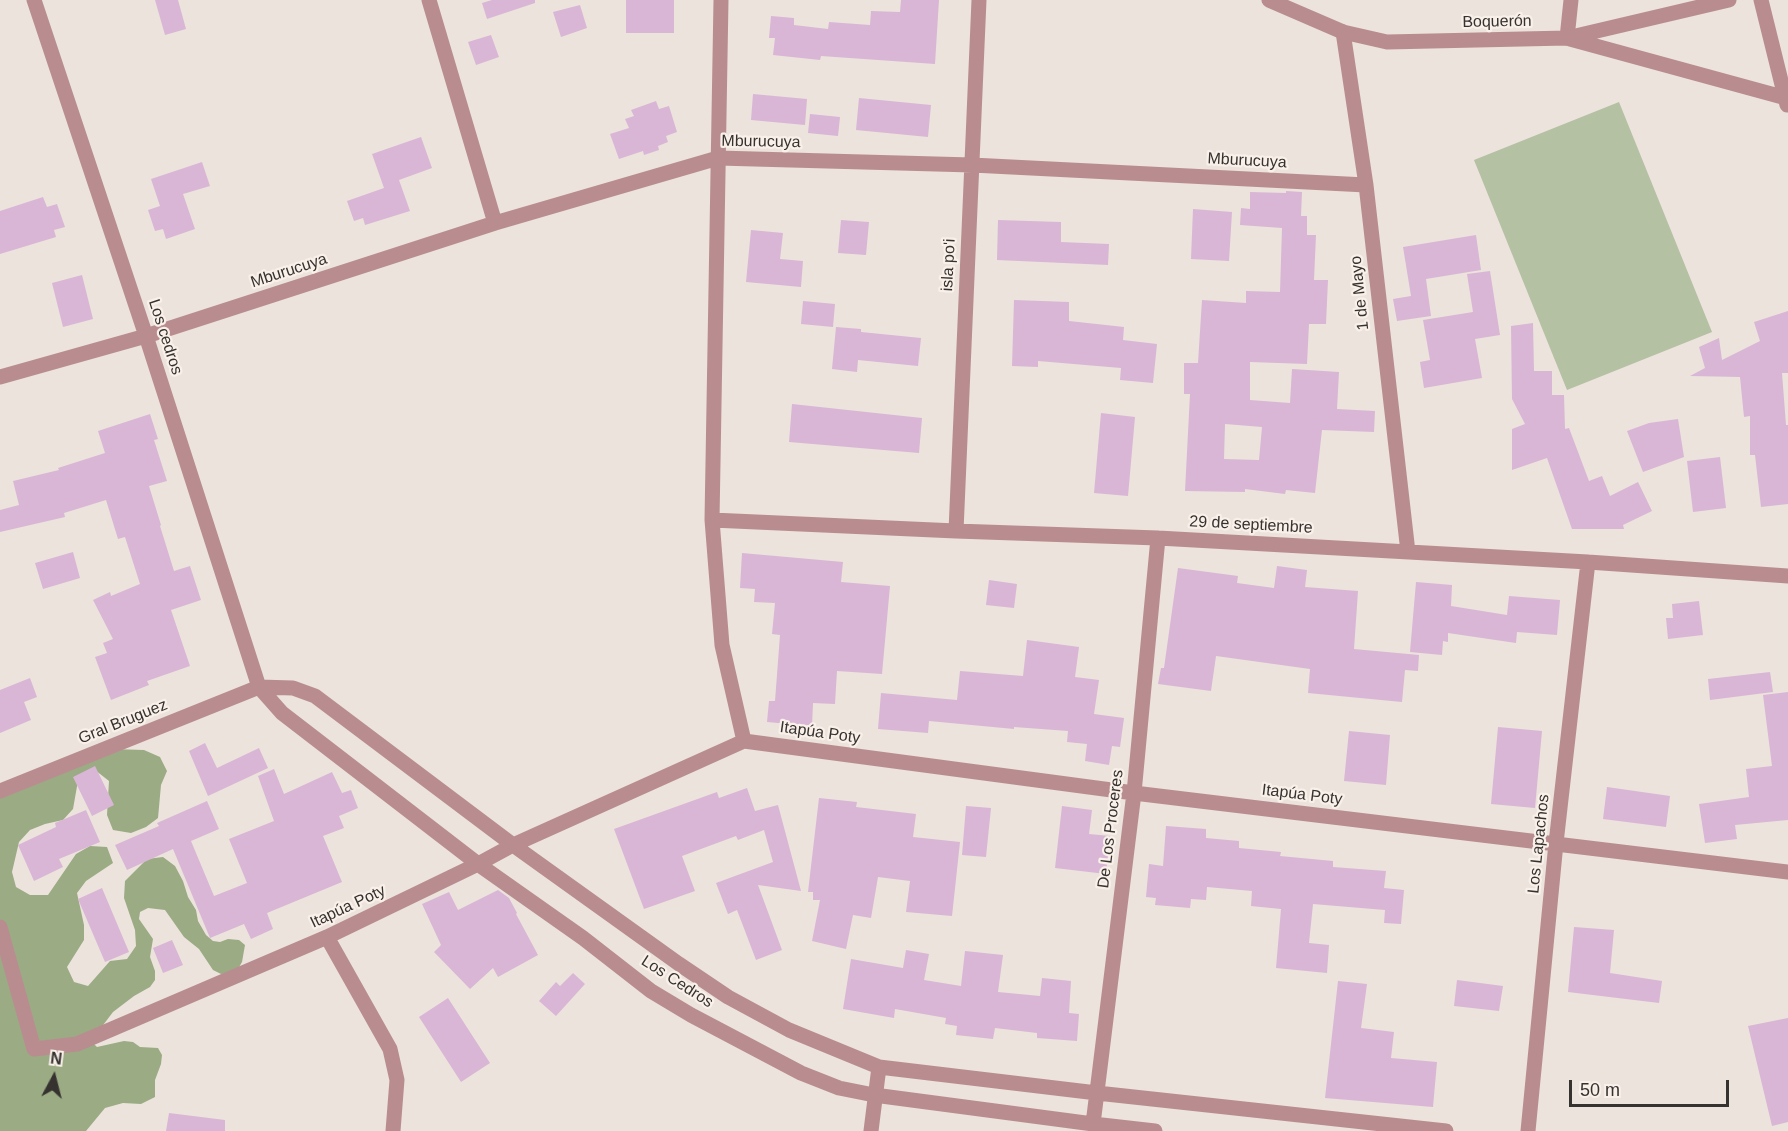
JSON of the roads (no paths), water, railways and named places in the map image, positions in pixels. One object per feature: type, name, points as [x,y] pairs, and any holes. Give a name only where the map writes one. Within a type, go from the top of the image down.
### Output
[{"type":"street","name":"Los cedros","points":[[34,0],[146,336],[259,687]]},
{"type":"street","points":[[429,0],[495,223]]},
{"type":"street","points":[[721,0],[712,520],[722,645],[744,741]]},
{"type":"street","name":"isla po'i","points":[[956,531],[979,0]]},
{"type":"street","name":"Boquerón","points":[[1269,0],[1343,32],[1387,42],[1567,38],[1729,0]]},
{"type":"street","points":[[1571,0],[1567,38],[1787,102]]},
{"type":"street","points":[[1761,0],[1787,102]]},
{"type":"street","name":"1 de Mayo","points":[[1343,32],[1366,186],[1408,552]]},
{"type":"street","name":"Mburucuya","points":[[0,376],[146,336],[495,223],[718,158],[972,165],[1366,186]]},
{"type":"street","name":"29 de septiembre","points":[[712,520],[1158,538],[1588,562],[1788,576]]},
{"type":"street","name":"De Los Proceres","points":[[1093,1124],[1134,793],[1158,538]]},
{"type":"street","name":"Los Lapachos","points":[[1528,1131],[1556,843],[1588,562]]},
{"type":"street","points":[[259,687],[293,688],[315,696],[513,845],[728,997],[789,1030],[879,1067],[1446,1131]]},
{"type":"street","name":"Gral Bruguez","points":[[0,791],[259,687]]},
{"type":"street","name":"Los Cedros","points":[[259,687],[282,713],[478,864],[584,938],[651,991],[691,1015],[801,1073],[838,1088],[874,1095],[1155,1131]]},
{"type":"street","name":"Itapúa Poty","points":[[0,927],[34,1049],[77,1044],[327,937],[513,845],[744,741],[1134,793],[1788,872]]},
{"type":"street","points":[[327,937],[390,1049],[397,1080],[393,1131]]},
{"type":"street","points":[[871,1131],[879,1067]]}]
